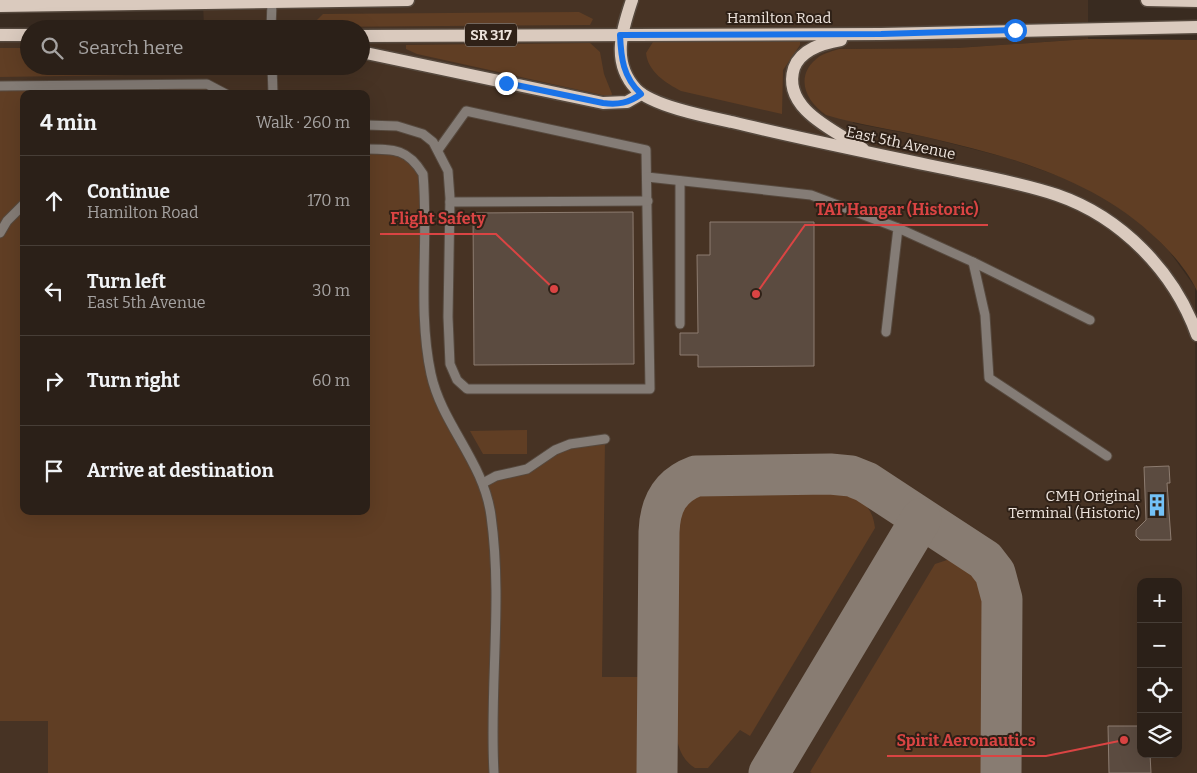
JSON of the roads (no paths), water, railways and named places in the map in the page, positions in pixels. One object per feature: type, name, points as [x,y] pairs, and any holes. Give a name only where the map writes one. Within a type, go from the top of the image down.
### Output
[{"type":"main road","points":[[0,6],[28,2],[408,0]]},
{"type":"main road","points":[[370,54],[603,103],[616,104],[627,102],[641,94],[632,84],[624,70],[620,35],[632,0]]},
{"type":"main road","points":[[1147,0],[1197,1]]},
{"type":"main road","name":"Hamilton Road","points":[[370,36],[881,34],[1197,27]]},
{"type":"main road","points":[[869,153],[806,110],[795,97],[792,77],[795,66],[801,57],[819,45],[881,34]]},
{"type":"main road","points":[[0,35],[20,35]]},
{"type":"main road","name":"East 5th Avenue","points":[[641,94],[685,110],[725,121],[1057,195],[1082,206],[1119,230],[1144,250],[1175,288],[1197,335]]},
{"type":"lane","points":[[271,20],[272,2]]},
{"type":"lane","points":[[272,75],[273,90]]},
{"type":"lane","points":[[0,86],[38,90],[207,84],[218,90]]},
{"type":"lane","points":[[370,125],[408,128],[423,134],[433,142],[448,171],[450,202],[448,317],[450,364],[457,380],[467,389],[650,389],[646,150],[466,112],[438,150]]},
{"type":"lane","points":[[370,149],[405,152],[415,161],[423,174],[424,324],[431,376],[441,403],[483,483],[494,540],[494,773]]},
{"type":"lane","points":[[647,178],[811,195],[898,228],[973,262],[1090,320]]},
{"type":"lane","points":[[680,181],[680,324]]},
{"type":"lane","points":[[450,202],[648,200]]},
{"type":"lane","points":[[0,233],[7,221],[20,208]]},
{"type":"lane","points":[[886,332],[898,228]]},
{"type":"lane","points":[[973,262],[985,315],[989,378],[1107,456]]},
{"type":"lane","points":[[483,483],[496,476],[527,468],[555,450],[570,444],[605,439]]},
{"type":"place","name":"Flight Safety","points":[[554,289]]},
{"type":"place","name":"TAT Hangar (Historic)","points":[[756,294]]},
{"type":"place","name":"CMH Original Terminal (Historic)","points":[[1157,505]]},
{"type":"place","name":"Spirit Aeronautics","points":[[1124,740]]}]
